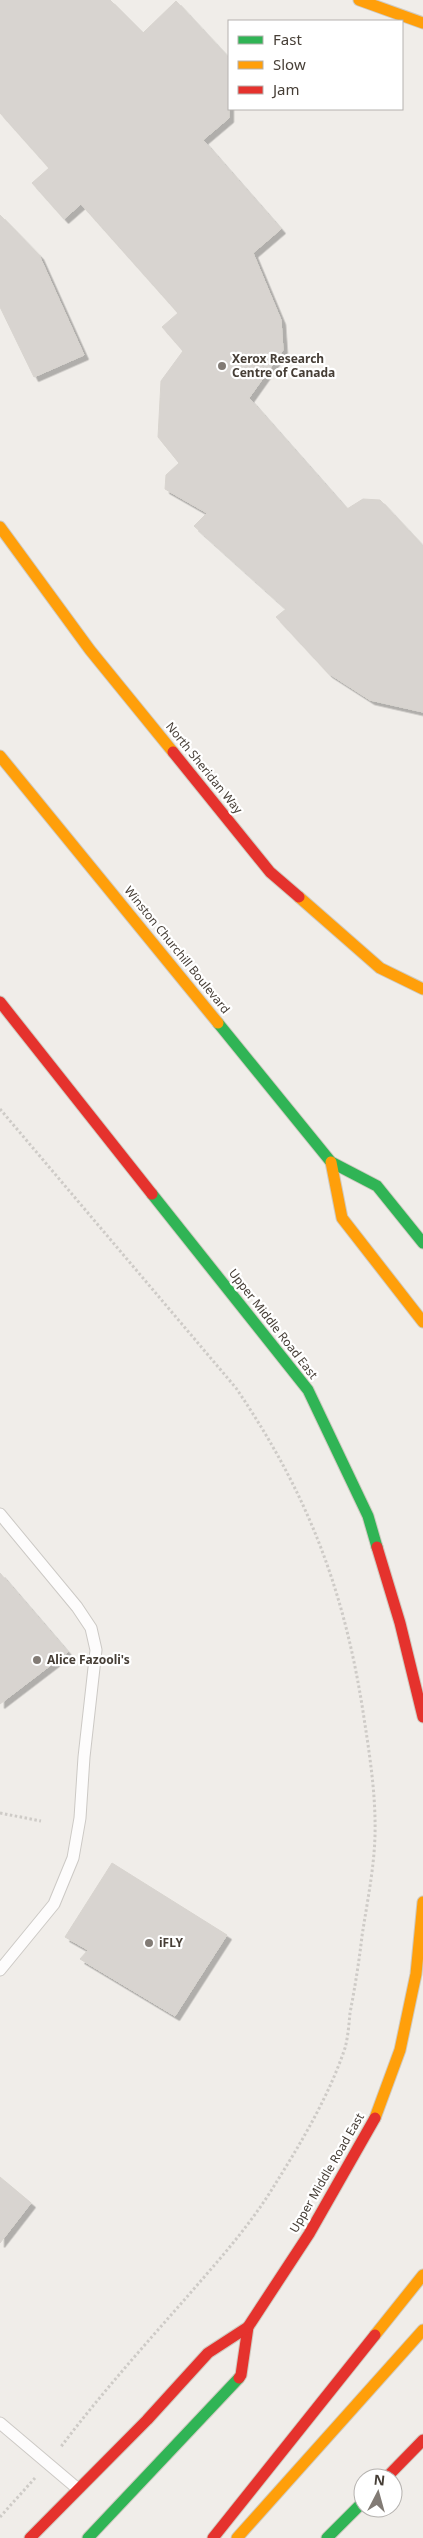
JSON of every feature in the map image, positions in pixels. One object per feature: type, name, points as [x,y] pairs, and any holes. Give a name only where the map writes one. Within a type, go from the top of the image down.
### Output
[{"type":"main road","points":[[359,0],[423,23]]},
{"type":"main road","name":"North Sheridan Way","points":[[0,527],[90,650],[270,872],[380,968],[423,989]]},
{"type":"main road","name":"Winston Churchill Boulevard","points":[[0,756],[331,1162],[377,1186],[423,1242]]},
{"type":"main road","name":"Upper Middle Road East","points":[[0,1002],[308,1390],[368,1516],[400,1622],[423,1717]]},
{"type":"main road","name":"Winston Churchill Boulevard","points":[[331,1162],[342,1218],[423,1322]]},
{"type":"main road","name":"Upper Middle Road East","points":[[30,2538],[147,2420],[208,2353],[248,2327],[309,2234],[372,2127],[400,2050],[416,1974],[423,1902]]},
{"type":"main road","points":[[213,2538],[423,2275]]},
{"type":"main road","name":"Upper Middle Road East","points":[[88,2538],[240,2375],[248,2327]]},
{"type":"main road","points":[[237,2538],[423,2330]]},
{"type":"main road","points":[[396,2468],[423,2440]]},
{"type":"main road","points":[[327,2538],[353,2512]]},
{"type":"lane","points":[[0,1514],[77,1607],[91,1628],[96,1650],[84,1757],[80,1818],[73,1858],[54,1904],[0,1970]]},
{"type":"lane","points":[[0,2423],[78,2488]]},
{"type":"path","points":[[0,1109],[236,1388],[284,1464],[311,1518],[329,1566],[344,1615],[356,1665],[373,1777],[375,1837],[345,2047],[326,2093],[278,2179],[241,2235],[90,2407],[48,2463],[0,2516]]},
{"type":"path","points":[[0,1813],[41,1820]]},
{"type":"building","name":"Xerox Research Centre of Canada","points":[[0,0],[110,0],[143,33],[176,1],[228,57],[229,118],[203,140],[281,229],[253,253],[281,320],[283,350],[249,398],[347,509],[363,499],[380,500],[423,546],[423,712],[370,700],[328,673],[276,617],[286,609],[194,526],[207,513],[165,489],[166,475],[179,463],[158,437],[161,381],[183,351],[162,327],[178,313],[81,204],[64,219],[32,183],[49,168],[0,113]]},
{"type":"building","points":[[0,215],[39,255],[84,355],[34,377],[0,307]]},
{"type":"building","points":[[0,1573],[68,1652],[0,1704]]},
{"type":"building","name":"iFLY","points":[[112,1863],[227,1935],[175,2016],[80,1959],[88,1950],[65,1937]]},
{"type":"building","points":[[0,2177],[31,2203],[0,2243]]},
{"type":"traffic: fast","points":[[218,1023],[331,1162],[377,1186],[423,1243]]},
{"type":"traffic: fast","points":[[152,1194],[308,1390],[368,1516],[377,1547]]},
{"type":"traffic: fast","points":[[88,2538],[239,2378]]},
{"type":"traffic: fast","points":[[327,2538],[353,2512]]},
{"type":"traffic: slow","points":[[359,0],[423,23]]},
{"type":"traffic: slow","points":[[0,527],[90,650],[173,752]]},
{"type":"traffic: slow","points":[[0,756],[218,1023]]},
{"type":"traffic: slow","points":[[299,897],[380,968],[423,989]]},
{"type":"traffic: slow","points":[[331,1162],[342,1218],[423,1322]]},
{"type":"traffic: slow","points":[[375,2118],[400,2050],[416,1974],[423,1902]]},
{"type":"traffic: slow","points":[[375,2335],[423,2275]]},
{"type":"traffic: slow","points":[[237,2538],[423,2330]]},
{"type":"traffic: jam","points":[[173,752],[270,872],[299,897]]},
{"type":"traffic: jam","points":[[0,1002],[152,1194]]},
{"type":"traffic: jam","points":[[377,1547],[400,1623],[423,1717]]},
{"type":"traffic: jam","points":[[239,2378],[248,2327],[309,2234],[375,2118]]},
{"type":"traffic: jam","points":[[30,2538],[147,2420],[208,2353],[248,2327]]},
{"type":"traffic: jam","points":[[213,2538],[375,2335]]},
{"type":"traffic: jam","points":[[396,2468],[423,2440]]},
{"type":"place","name":"Xerox Research Centre of Canada","points":[[222,366]]},
{"type":"place","name":"Alice Fazooli's","points":[[37,1660]]},
{"type":"place","name":"iFLY","points":[[149,1943]]}]
